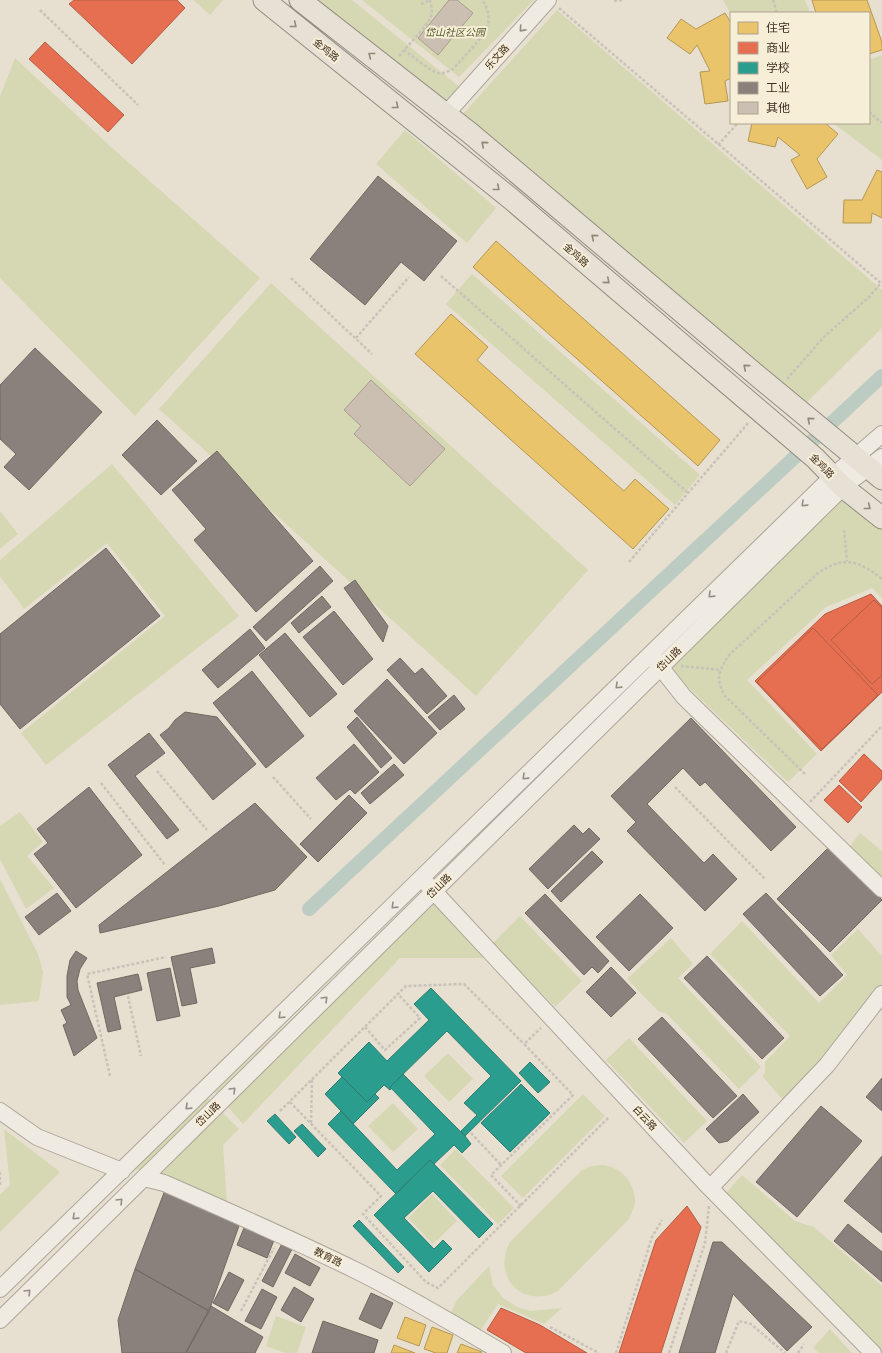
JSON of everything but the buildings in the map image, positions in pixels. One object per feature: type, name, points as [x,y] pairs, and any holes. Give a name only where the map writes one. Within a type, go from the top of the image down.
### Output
[{"type":"main road","name":"金鸡路","points":[[264,0],[510,198],[758,411],[815,458],[838,482],[882,518]]},
{"type":"main road","points":[[300,0],[470,133],[776,391],[866,461]]},
{"type":"street","name":"乐文路","points":[[446,114],[552,3]]},
{"type":"street","name":"岱山路","points":[[0,1290],[650,655],[838,482],[866,461],[882,434]]},
{"type":"street","name":"岱山路","points":[[0,1320],[660,668],[838,482]]},
{"type":"street","points":[[650,655],[684,697],[882,889]]},
{"type":"street","name":"白云路","points":[[422,878],[710,1188],[874,1353]]},
{"type":"street","points":[[710,1188],[827,1065],[882,994]]},
{"type":"street","points":[[0,1111],[38,1137],[122,1171]]},
{"type":"street","name":"教育路","points":[[144,1178],[164,1183],[281,1234],[356,1270],[436,1313],[503,1353]]},
{"type":"path","points":[[388,69],[428,21],[431,14],[430,0],[421,4]]},
{"type":"path","points":[[404,50],[432,71],[439,73],[453,69],[484,32],[489,23],[488,13],[482,0]]},
{"type":"path","points":[[614,1],[624,0]]},
{"type":"path","points":[[773,0],[777,12]]},
{"type":"path","points":[[552,3],[881,284],[869,297],[824,337],[776,391]]},
{"type":"path","points":[[40,10],[138,105]]},
{"type":"path","points":[[870,113],[882,123]]},
{"type":"path","points":[[718,145],[737,124]]},
{"type":"path","points":[[356,338],[409,276]]},
{"type":"path","points":[[441,276],[688,493]]},
{"type":"path","points":[[291,278],[372,354]]},
{"type":"path","points":[[629,562],[758,411]]},
{"type":"path","points":[[844,530],[847,561]]},
{"type":"path","points":[[805,774],[724,695],[719,683],[720,670],[728,656],[818,573],[828,566],[847,561],[858,563],[882,579]]},
{"type":"path","points":[[678,666],[720,670]]},
{"type":"path","points":[[802,811],[882,726]]},
{"type":"path","points":[[157,771],[207,830]]},
{"type":"path","points":[[273,776],[311,819]]},
{"type":"path","points":[[101,783],[165,865]]},
{"type":"path","points":[[675,787],[765,878]]},
{"type":"path","points":[[110,1076],[87,974],[166,957]]},
{"type":"path","points":[[280,1111],[406,986],[464,984],[573,1095],[491,1175],[521,1206]]},
{"type":"path","points":[[364,1028],[385,1050],[420,1018],[398,994]]},
{"type":"path","points":[[128,996],[141,1056]]},
{"type":"path","points":[[524,1044],[552,1018]]},
{"type":"path","points":[[311,1124],[312,1079]]},
{"type":"path","points":[[290,1102],[381,1196],[363,1214],[426,1282],[438,1288],[609,1117]]},
{"type":"path","points":[[471,1133],[501,1165]]},
{"type":"path","points":[[0,1172],[0,1187]]},
{"type":"path","points":[[669,1353],[705,1243],[710,1188]]},
{"type":"path","points":[[616,1353],[652,1237],[662,1220]]},
{"type":"path","points":[[241,1311],[281,1234]]},
{"type":"path","points":[[726,1353],[739,1320],[751,1324],[785,1353]]},
{"type":"path","points":[[550,1327],[599,1353]]},
{"type":"path","points":[[798,1353],[804,1344]]},
{"type":"green space","points":[[193,0],[223,0],[210,15]]},
{"type":"green space","points":[[308,0],[352,0],[461,88],[444,107]]},
{"type":"green space","name":"岱山社区公园","points":[[362,0],[534,0],[459,77]]},
{"type":"green space","points":[[723,0],[805,0],[810,12],[730,12]]},
{"type":"green space","points":[[557,10],[882,290],[882,328],[806,403],[462,115]]},
{"type":"green space","points":[[882,55],[882,160],[834,124],[870,124],[870,60]]},
{"type":"green space","points":[[15,58],[111,147],[260,278],[135,416],[0,278],[0,96]]},
{"type":"green space","points":[[405,130],[496,208],[467,243],[376,164]]},
{"type":"green space","points":[[472,274],[700,475],[675,505],[446,304]]},
{"type":"green space","points":[[271,283],[588,570],[476,696],[159,409]]},
{"type":"green space","points":[[112,464],[239,616],[46,765],[21,733],[165,616],[107,543],[24,609],[0,576],[0,560]]},
{"type":"green space","points":[[839,490],[882,528],[882,598],[872,588],[826,607],[747,680],[817,754],[788,782],[666,666]]},
{"type":"green space","points":[[0,511],[18,534],[0,549]]},
{"type":"green space","points":[[20,812],[43,842],[27,856],[54,888],[26,909],[0,859],[0,826]]},
{"type":"green space","points":[[860,833],[882,851],[882,881],[848,849]]},
{"type":"green space","points":[[0,879],[38,954],[43,972],[39,1001],[0,1005]]},
{"type":"green space","points":[[429,889],[493,958],[400,958],[243,1124],[215,1092]]},
{"type":"green space","points":[[520,916],[582,981],[555,1007],[493,943]]},
{"type":"green space","points":[[742,921],[819,1003],[847,975],[831,955],[858,929],[882,956],[882,988],[822,1062],[784,1101],[762,1076],[765,1073],[765,1062],[790,1036],[710,954]]},
{"type":"green space","points":[[671,938],[693,964],[678,978],[761,1067],[739,1089],[667,1014],[658,1011],[627,979]]},
{"type":"green space","points":[[629,1038],[707,1121],[684,1143],[606,1060]]},
{"type":"green space","points":[[448,1053],[473,1079],[449,1102],[424,1076]]},
{"type":"green space","points":[[583,1094],[605,1116],[523,1198],[501,1176]]},
{"type":"green space","points":[[207,1097],[239,1129],[223,1145],[227,1205],[133,1168]]},
{"type":"green space","points":[[393,1103],[418,1129],[393,1152],[368,1126]]},
{"type":"green space","points":[[4,1129],[60,1172],[0,1232],[0,1195],[10,1185]]},
{"type":"green space","points":[[456,1149],[514,1208],[498,1224],[440,1165]]},
{"type":"green space","points":[[602,1165],[615,1168],[625,1176],[632,1188],[635,1203],[629,1219],[558,1291],[545,1296],[533,1296],[523,1293],[514,1287],[508,1278],[505,1267],[505,1255],[510,1242],[582,1170],[591,1166]]},
{"type":"green space","points":[[742,1175],[795,1221],[814,1227],[882,1286],[882,1353],[879,1353],[724,1195]]},
{"type":"green space","points":[[432,1194],[457,1221],[433,1244],[408,1218]]},
{"type":"green space","points":[[489,1266],[493,1285],[503,1298],[517,1307],[530,1311],[562,1308],[544,1324],[498,1304],[478,1334],[449,1316],[457,1300]]},
{"type":"green space","points":[[276,1316],[306,1327],[297,1353],[285,1353],[266,1346]]},
{"type":"green space","points":[[830,1329],[852,1353],[819,1353],[813,1348]]},
{"type":"waterway","points":[[309,909],[882,376]]}]
